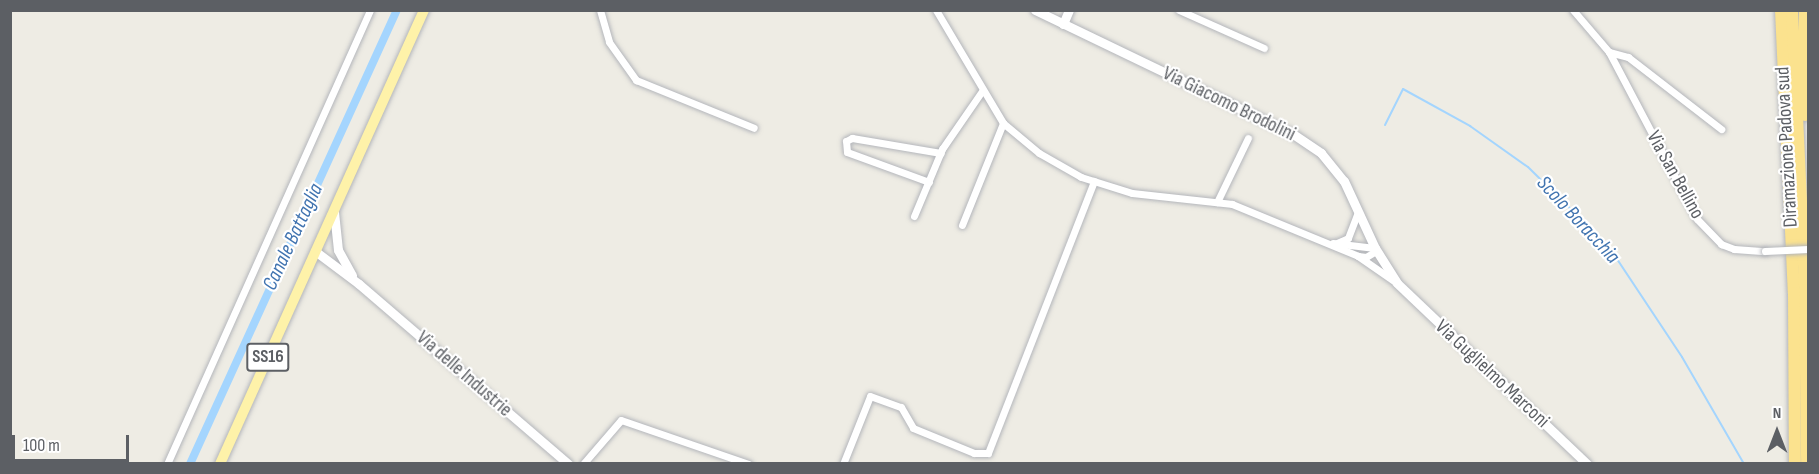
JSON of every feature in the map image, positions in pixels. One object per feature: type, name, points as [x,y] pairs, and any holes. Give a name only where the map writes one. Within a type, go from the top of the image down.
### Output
[{"type":"highway","name":"Diramazione Padova sud","points":[[1781,10],[1794,293],[1795,464]]},
{"type":"highway","name":"Diramazione Padova sud","points":[[1792,10],[1802,204],[1807,464]]},
{"type":"highway","points":[[1802,204],[1805,10]]},
{"type":"main road","name":"SS16","points":[[220,464],[424,10]]},
{"type":"street","points":[[166,464],[370,10]]},
{"type":"street","points":[[600,10],[609,42],[636,80],[754,128]]},
{"type":"street","name":"Via Guglielmo Marconi","points":[[936,10],[964,51],[981,91],[1003,123],[1039,153],[1094,182],[1132,193],[1232,204],[1358,256],[1397,283],[1587,464]]},
{"type":"street","name":"Via Giacomo Brodolini","points":[[1035,10],[1308,142],[1335,168],[1358,210],[1375,250]]},
{"type":"street","points":[[1063,24],[1069,10]]},
{"type":"street","points":[[1179,10],[1264,48]]},
{"type":"street","points":[[1573,10],[1609,52],[1628,57],[1721,129]]},
{"type":"street","name":"Via San Bellino","points":[[1609,52],[1697,219],[1711,235],[1734,249],[1765,251],[1809,249]]},
{"type":"street","points":[[914,216],[941,153],[981,91]]},
{"type":"street","points":[[962,225],[1003,123]]},
{"type":"street","points":[[929,182],[847,152],[846,141],[852,138],[941,153]]},
{"type":"street","points":[[1217,202],[1248,138]]},
{"type":"street","points":[[843,464],[867,400],[877,396],[901,407],[914,428],[974,453],[988,453],[1094,182]]},
{"type":"street","name":"Via delle Industrie","points":[[334,210],[338,250]]},
{"type":"street","points":[[1337,243],[1352,231],[1358,210]]},
{"type":"street","name":"Via delle Industrie","points":[[321,238],[338,250],[360,284]]},
{"type":"street","name":"Via Guglielmo Marconi","points":[[1326,242],[1375,250],[1397,283]]},
{"type":"street","points":[[1358,256],[1366,257],[1375,250]]},
{"type":"street","name":"Via delle Industrie","points":[[315,251],[360,284],[568,464]]},
{"type":"street","points":[[583,464],[621,420],[749,464]]},
{"type":"waterway","name":"Canale Battaglia","points":[[190,464],[397,10]]},
{"type":"waterway","name":"Scolo Boracchia","points":[[1385,125],[1403,89],[1470,126],[1528,167],[1609,247],[1682,357],[1744,464]]}]
